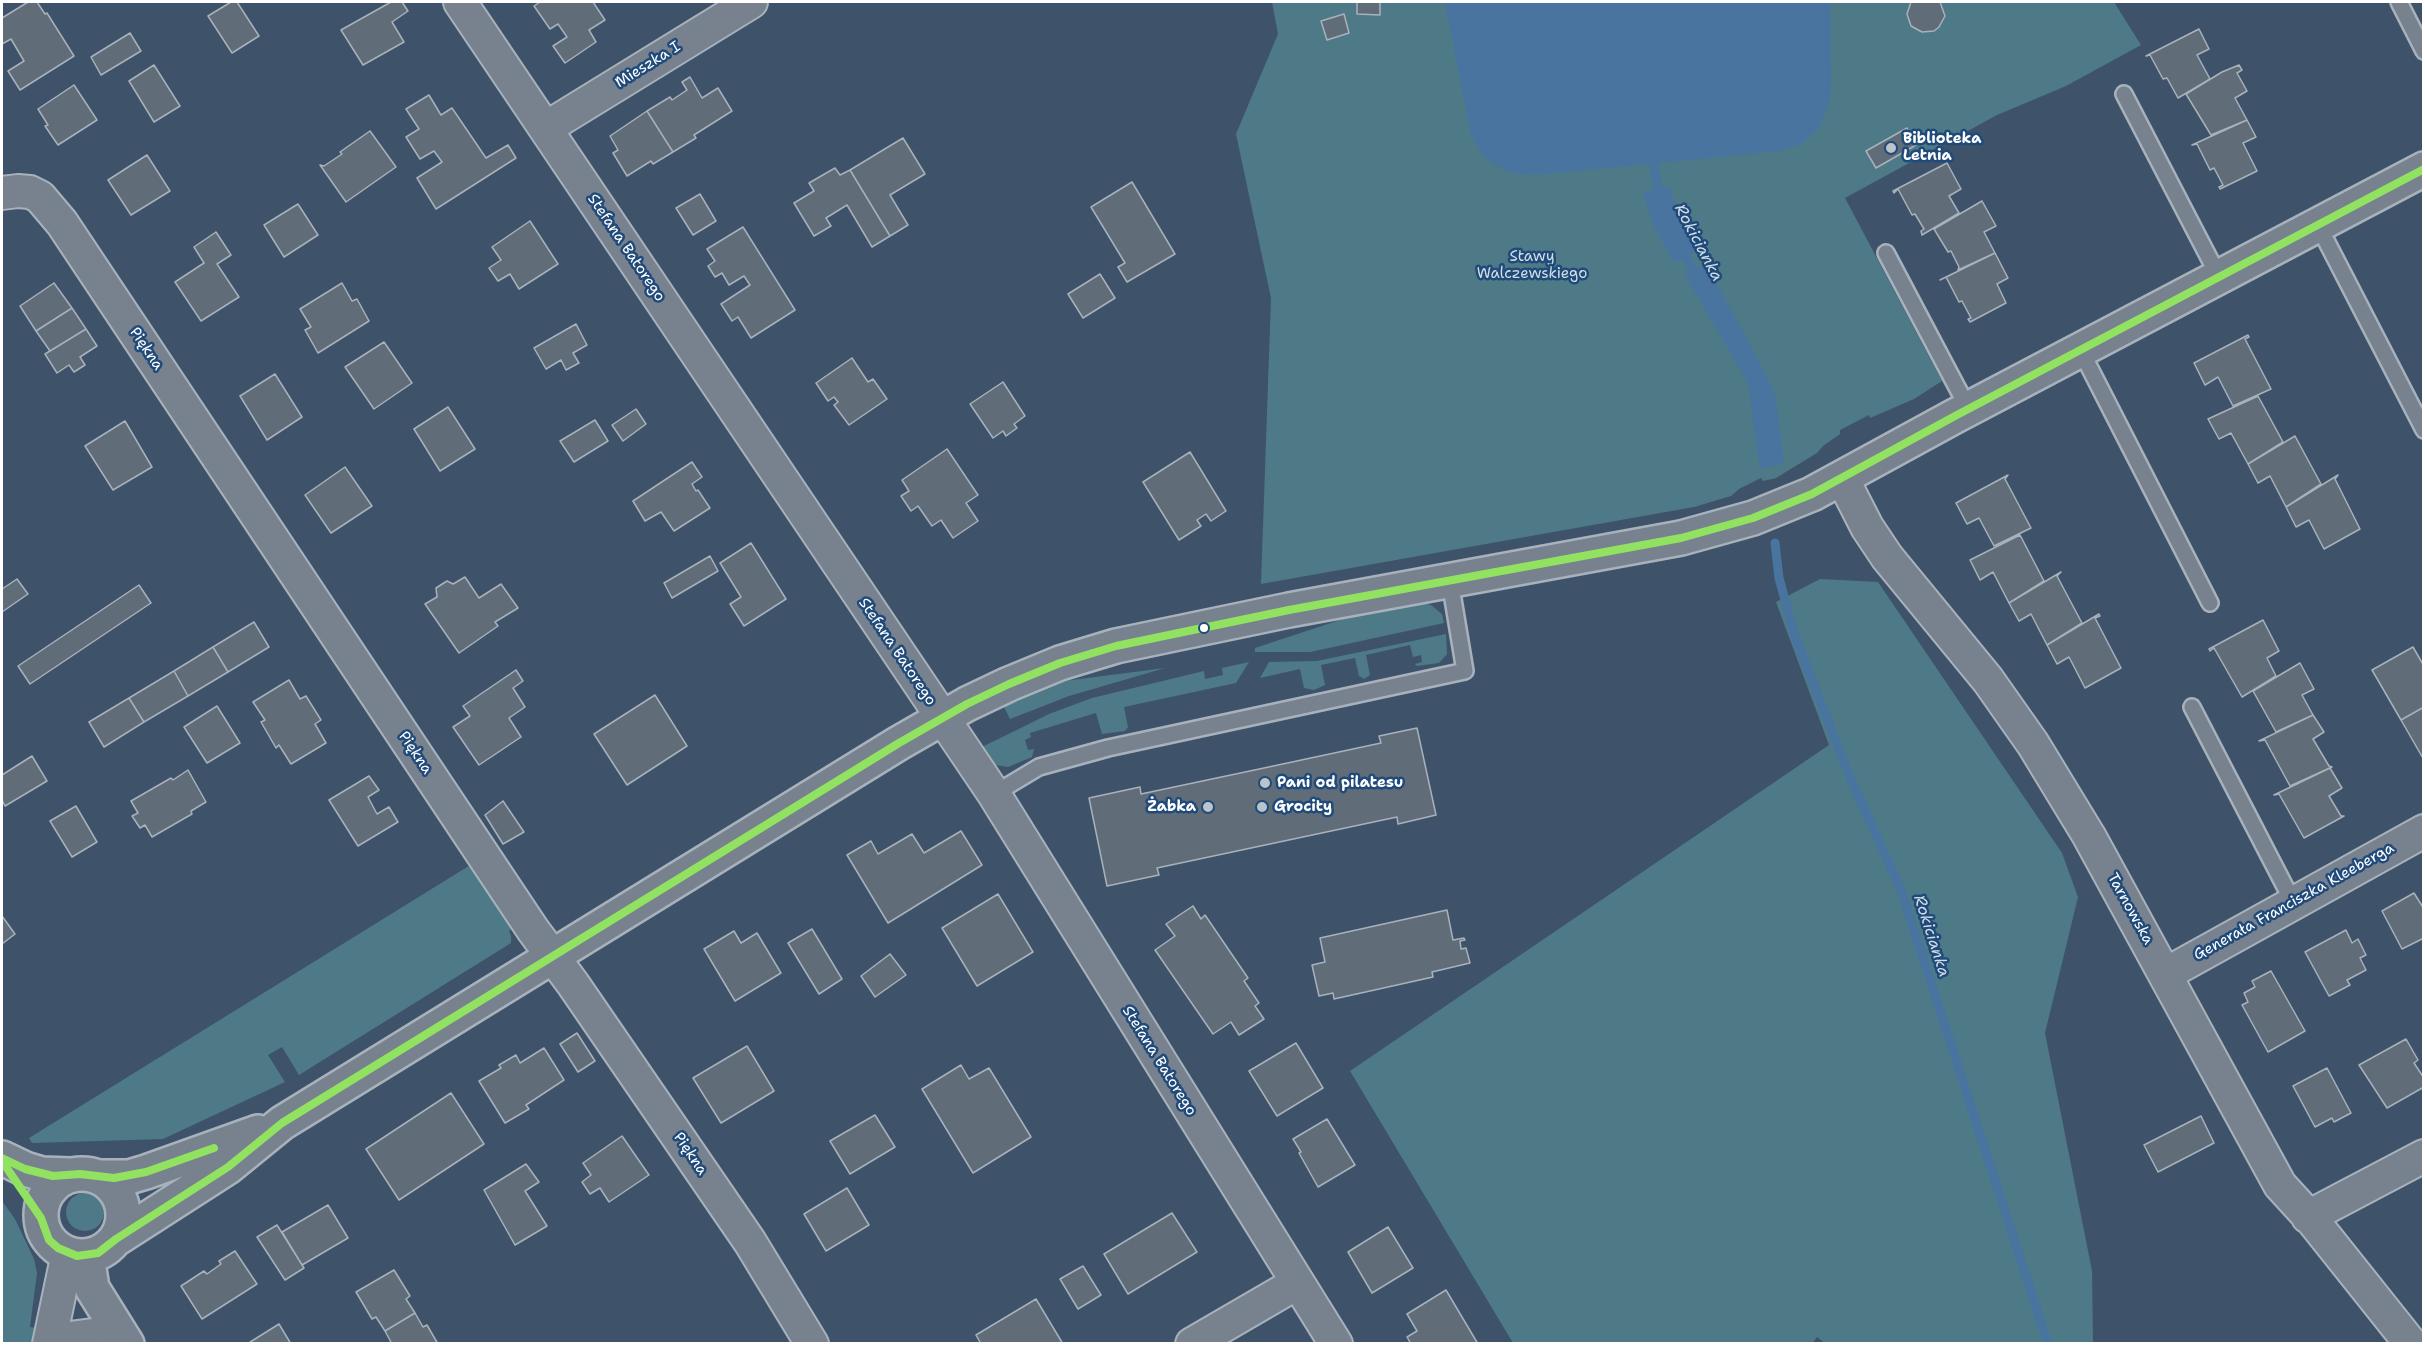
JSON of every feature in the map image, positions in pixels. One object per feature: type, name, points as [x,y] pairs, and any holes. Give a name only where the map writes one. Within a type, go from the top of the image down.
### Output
[{"type":"street","name":"Stefana Batorego","points":[[460,2],[994,794],[1336,1344]]},
{"type":"street","name":"Mieszka I","points":[[546,128],[751,2]]},
{"type":"street","points":[[77,1255],[108,1247],[116,1239],[228,1167],[282,1123],[941,718],[1009,684],[1060,663],[1116,646],[1289,610],[1658,543],[1722,527],[1783,507],[1842,478],[2424,169]]},
{"type":"street","name":"Piękna","points":[[2,193],[18,190],[30,192],[40,197],[62,223],[520,910],[750,1242],[812,1344]]},
{"type":"street","name":"Tarnowska","points":[[1842,478],[1867,527],[1887,557],[1988,680],[2033,744],[2089,836],[2166,974],[2274,1176],[2411,1344]]},
{"type":"street","name":"Generała Franciszka Kleeberga","points":[[2166,974],[2424,831]]},
{"type":"street","points":[[2,1160],[42,1174],[129,1177],[282,1123]]},
{"type":"street","points":[[2308,1217],[2424,1156]]},
{"type":"street","points":[[2,1160],[41,1218],[49,1240],[77,1255],[92,1288],[124,1340]]},
{"type":"street","points":[[41,1218],[42,1206],[52,1187],[84,1176],[113,1187],[122,1203],[123,1222],[116,1239]]},
{"type":"street","points":[[49,1344],[77,1255]]},
{"type":"street","points":[[1192,1344],[1297,1283]]},
{"type":"street","points":[[62,1344],[70,1338],[100,1334],[124,1340]]},
{"type":"lane","points":[[2399,2],[2424,51]]},
{"type":"lane","points":[[2124,93],[2220,277]]},
{"type":"lane","points":[[2318,225],[2424,430]]},
{"type":"lane","points":[[1886,253],[1969,410]]},
{"type":"lane","points":[[2081,351],[2210,603]]},
{"type":"lane","points":[[994,794],[1038,767],[1108,747],[1465,671],[1450,581]]},
{"type":"lane","points":[[2192,707],[2293,902]]},
{"type":"green space","name":"Stawy Walczewskiego","points":[[1272,2],[2114,2],[2141,45],[2066,86],[1997,115],[1845,198],[1942,381],[1914,399],[1870,418],[1869,415],[1840,430],[1840,434],[1817,453],[1776,478],[1763,481],[1761,478],[1739,489],[1731,496],[1694,507],[1261,584],[1271,298],[1236,134],[1278,34]]},
{"type":"green space","points":[[1820,579],[1878,582],[2062,853],[2078,897],[2045,1033],[2092,1271],[2093,1343],[1826,1344],[1817,1337],[1812,1344],[1513,1343],[1350,1071],[1829,745],[1776,602]]},
{"type":"green space","points":[[1423,603],[1431,605],[1442,614],[1444,623],[1310,652],[1255,652],[1255,648],[1349,617]]},
{"type":"green space","points":[[1446,634],[1447,654],[1439,663],[1417,666],[1415,664],[1422,662],[1421,655],[1413,657],[1410,645],[1366,655],[1370,675],[1364,679],[1359,676],[1355,658],[1321,665],[1325,685],[1314,690],[1304,688],[1300,669],[1260,678],[1269,662],[1317,661]]},
{"type":"green space","points":[[1249,662],[1236,683],[1124,707],[1128,727],[1125,731],[1102,734],[1096,713],[1030,733],[1031,737],[1025,740],[1028,750],[1034,749],[1032,757],[1008,767],[990,764],[978,749],[1049,714],[1092,698],[1204,671],[1205,679],[1223,675],[1222,668]]},
{"type":"green space","points":[[1165,668],[1069,696],[1010,719],[1003,705],[1064,681]]},
{"type":"green space","points":[[472,864],[513,927],[509,931],[511,943],[299,1075],[282,1047],[268,1055],[285,1082],[163,1139],[32,1143],[29,1138]]},
{"type":"green space","points":[[85,1193],[99,1198],[104,1212],[99,1226],[85,1231],[71,1226],[66,1212],[71,1198]]},
{"type":"green space","points":[[2,1201],[15,1219],[34,1259],[37,1273],[30,1327],[37,1328],[37,1336],[31,1343],[2,1343]]},
{"type":"water","points":[[1445,2],[1830,2],[1831,90],[1827,111],[1818,129],[1801,144],[1780,151],[1535,175],[1512,173],[1492,163],[1482,154],[1471,135]]},
{"type":"water","points":[[1670,187],[1678,211],[1698,250],[1674,263],[1654,227],[1643,192]]},
{"type":"water","points":[[1706,264],[1768,378],[1776,398],[1784,464],[1760,469],[1748,383],[1685,275]]},
{"type":"building","points":[[28,2],[37,2],[45,14],[47,13],[74,56],[20,90],[8,71],[24,61],[11,39],[2,44],[2,18]]},
{"type":"building","points":[[231,2],[237,2],[259,36],[232,53],[208,16]]},
{"type":"building","points":[[391,2],[402,2],[408,11],[392,22],[404,42],[363,65],[341,30]]},
{"type":"building","points":[[540,2],[593,2],[605,20],[589,30],[596,42],[565,63],[553,46],[567,37],[558,24],[550,29],[534,6]]},
{"type":"building","points":[[1357,2],[1380,2],[1380,15],[1357,14]]},
{"type":"building","points":[[1911,2],[1940,2],[1945,16],[1939,27],[1934,31],[1922,32],[1911,26],[1907,14]]},
{"type":"building","points":[[1344,14],[1349,33],[1327,40],[1321,21]]},
{"type":"building","points":[[2199,29],[2209,49],[2197,55],[2210,79],[2178,98],[2167,78],[2163,79],[2150,55],[2146,56]]},
{"type":"building","points":[[130,33],[141,51],[101,75],[91,57]]},
{"type":"building","points":[[154,65],[180,106],[154,122],[129,81]]},
{"type":"building","points":[[2239,65],[2242,70],[2237,73],[2247,91],[2235,98],[2247,120],[2211,135],[2186,94],[2222,72]]},
{"type":"building","points":[[690,77],[702,98],[718,88],[732,111],[694,135],[696,138],[673,152],[647,111],[670,97],[672,100],[687,90],[682,82]]},
{"type":"building","points":[[74,85],[97,120],[58,145],[45,126],[48,125],[38,109]]},
{"type":"building","points":[[429,95],[441,115],[452,108],[486,158],[508,145],[516,158],[436,209],[417,178],[442,162],[434,151],[420,159],[406,137],[419,129],[406,109]]},
{"type":"building","points":[[647,111],[673,152],[653,164],[651,161],[627,176],[613,153],[618,150],[610,136]]},
{"type":"building","points":[[2247,120],[2256,137],[2243,143],[2257,171],[2220,189],[2219,187],[2223,185],[2214,168],[2210,170],[2197,144],[2192,145]]},
{"type":"building","name":"Biblioteka Letnia","points":[[1907,128],[1916,145],[1876,168],[1866,151]]},
{"type":"building","points":[[370,131],[396,167],[346,202],[320,165],[324,166],[342,154],[340,152]]},
{"type":"building","points":[[903,138],[925,174],[890,195],[908,225],[890,236],[850,170]]},
{"type":"building","points":[[147,155],[170,191],[131,215],[108,180]]},
{"type":"building","points":[[1947,163],[1961,189],[1949,196],[1959,213],[1922,235],[1921,231],[1924,229],[1915,214],[1912,215],[1898,189],[1894,193],[1893,191]]},
{"type":"building","points":[[835,168],[840,175],[850,170],[890,236],[872,247],[847,205],[826,218],[831,226],[814,236],[794,203],[814,191],[809,183]]},
{"type":"building","points":[[1132,182],[1175,254],[1127,282],[1118,267],[1125,263],[1091,207]]},
{"type":"building","points":[[700,194],[716,221],[693,235],[676,208]]},
{"type":"building","points":[[1982,201],[1996,226],[1984,232],[1995,253],[1958,270],[1959,267],[1951,251],[1948,252],[1934,229]]},
{"type":"building","points":[[298,204],[318,235],[284,257],[264,225]]},
{"type":"building","points":[[530,221],[558,264],[519,289],[510,274],[498,281],[489,268],[501,260],[492,247]]},
{"type":"building","points":[[743,227],[795,310],[751,338],[738,317],[732,321],[721,304],[750,285],[744,276],[729,285],[722,273],[715,277],[708,266],[715,261],[707,249]]},
{"type":"building","points":[[216,232],[231,255],[217,264],[239,297],[201,321],[175,282],[204,263],[194,247]]},
{"type":"building","points":[[1995,253],[2008,278],[1997,284],[2006,303],[1970,322],[1968,319],[1971,318],[1962,301],[1959,302],[1946,277]]},
{"type":"building","points":[[1100,274],[1115,298],[1083,318],[1068,294]]},
{"type":"building","points":[[54,283],[72,308],[36,331],[20,306]]},
{"type":"building","points":[[342,283],[352,301],[357,299],[369,321],[318,353],[305,330],[311,327],[300,309]]},
{"type":"building","points":[[72,308],[86,329],[50,351],[36,331]]},
{"type":"building","points":[[576,324],[587,345],[573,353],[579,363],[566,370],[561,360],[546,369],[534,348]]},
{"type":"building","points":[[86,329],[97,346],[80,357],[85,365],[74,372],[69,365],[57,373],[45,354]]},
{"type":"building","points":[[2248,335],[2249,337],[2245,339],[2271,389],[2233,406],[2218,377],[2205,385],[2194,363]]},
{"type":"building","points":[[384,342],[412,383],[374,409],[345,367]]},
{"type":"building","points":[[852,358],[868,382],[873,379],[887,399],[849,425],[834,405],[838,402],[834,397],[828,401],[816,383]]},
{"type":"building","points":[[275,374],[302,417],[267,440],[240,396]]},
{"type":"building","points":[[1003,382],[1025,416],[1014,424],[1017,428],[1006,436],[1003,431],[993,438],[970,404]]},
{"type":"building","points":[[2258,396],[2283,442],[2248,464],[2231,433],[2219,439],[2208,419]]},
{"type":"building","points":[[448,407],[475,449],[440,471],[414,429]]},
{"type":"building","points":[[636,409],[646,424],[623,441],[612,425]]},
{"type":"building","points":[[595,420],[608,441],[574,462],[560,441]]},
{"type":"building","points":[[125,421],[152,467],[113,490],[85,446]]},
{"type":"building","points":[[2295,436],[2321,484],[2286,507],[2270,476],[2258,483],[2248,464]]},
{"type":"building","points":[[947,449],[978,495],[966,503],[978,521],[953,538],[941,520],[932,526],[918,506],[911,511],[901,496],[909,491],[902,480]]},
{"type":"building","points":[[1190,452],[1226,511],[1211,521],[1206,514],[1197,520],[1201,526],[1179,540],[1143,482]]},
{"type":"building","points":[[692,462],[702,477],[692,484],[710,508],[674,531],[661,512],[645,521],[633,501]]},
{"type":"building","points":[[345,467],[372,506],[331,533],[305,495]]},
{"type":"building","points":[[2008,475],[2005,479],[2031,528],[1994,546],[1979,518],[1967,524],[1956,503]]},
{"type":"building","points":[[2338,475],[2335,479],[2360,529],[2324,549],[2309,520],[2296,527],[2286,507]]},
{"type":"building","points":[[2020,535],[2044,581],[2009,603],[1993,572],[1980,580],[1970,560]]},
{"type":"building","points":[[751,543],[786,599],[744,626],[730,604],[741,597],[720,563]]},
{"type":"building","points":[[710,556],[718,571],[672,598],[664,583]]},
{"type":"building","points":[[2061,572],[2057,576],[2082,623],[2047,645],[2031,614],[2019,621],[2009,603]]},
{"type":"building","points":[[465,577],[479,598],[501,584],[518,608],[495,622],[498,626],[459,653],[425,604],[437,597],[436,588],[447,581],[453,584]]},
{"type":"building","points":[[17,579],[28,594],[2,612],[2,589]]},
{"type":"building","points":[[139,585],[151,603],[30,684],[18,666]]},
{"type":"building","points":[[2099,614],[2100,616],[2095,618],[2121,668],[2085,688],[2069,657],[2057,664],[2047,645]]},
{"type":"building","points":[[2263,620],[2279,651],[2267,658],[2276,676],[2242,697],[2214,648],[2210,651],[2209,649]]},
{"type":"building","points":[[254,622],[269,647],[228,672],[213,647]]},
{"type":"building","points":[[213,647],[228,672],[188,696],[174,671]]},
{"type":"building","points":[[2413,647],[2424,666],[2424,707],[2401,720],[2372,670]]},
{"type":"building","points":[[2300,663],[2314,689],[2302,695],[2313,715],[2276,732],[2253,691]]},
{"type":"building","points":[[516,670],[523,681],[513,688],[525,707],[509,718],[521,737],[479,765],[453,727],[470,716],[463,706]]},
{"type":"building","points":[[174,671],[188,696],[144,722],[129,698]]},
{"type":"building","points":[[289,680],[300,699],[306,696],[321,720],[315,724],[326,743],[291,764],[279,745],[276,748],[261,722],[265,720],[253,702]]},
{"type":"building","points":[[655,695],[687,746],[627,785],[594,734]]},
{"type":"building","points":[[129,698],[144,722],[104,747],[89,722]]},
{"type":"building","points":[[217,706],[240,743],[207,763],[184,727]]},
{"type":"building","points":[[2424,707],[2424,760],[2401,720]]},
{"type":"building","points":[[2313,715],[2324,732],[2313,739],[2329,766],[2332,767],[2290,786],[2265,740],[2259,741]]},
{"type":"building","name":"Grocity","points":[[1417,728],[1436,815],[1398,824],[1397,817],[1157,868],[1159,875],[1107,886],[1089,798],[1140,787],[1141,794],[1264,768],[1381,743],[1379,736]]},
{"type":"building","points":[[32,756],[47,781],[5,806],[2,800],[2,775]]},
{"type":"building","points":[[2330,768],[2342,788],[2329,796],[2341,816],[2344,816],[2304,838],[2279,794],[2274,795]]},
{"type":"building","points":[[188,770],[206,802],[191,811],[192,814],[152,837],[145,825],[140,828],[132,816],[138,813],[131,801]]},
{"type":"building","points":[[369,776],[379,790],[368,797],[377,814],[389,807],[398,822],[358,846],[329,800]]},
{"type":"building","points":[[503,801],[524,832],[503,844],[485,815]]},
{"type":"building","points":[[76,806],[97,842],[72,857],[50,821]]},
{"type":"building","points":[[961,831],[982,865],[888,923],[847,855],[871,841],[878,854],[912,834],[924,853]]},
{"type":"building","points":[[2414,893],[2424,909],[2424,938],[2402,949],[2382,911]]},
{"type":"building","points":[[998,894],[1033,952],[977,986],[942,928]]},
{"type":"building","points":[[1193,906],[1201,919],[1205,915],[1248,978],[1244,981],[1259,1003],[1255,1006],[1264,1019],[1239,1035],[1231,1022],[1213,1034],[1155,950],[1175,936],[1166,924]]},
{"type":"building","points":[[1447,910],[1453,940],[1464,938],[1465,940],[1460,941],[1461,949],[1466,948],[1470,963],[1432,972],[1433,977],[1334,999],[1333,993],[1319,996],[1312,965],[1325,962],[1320,938]]},
{"type":"building","points":[[2,916],[15,934],[2,944]]},
{"type":"building","points":[[812,929],[842,979],[819,994],[788,943]]},
{"type":"building","points":[[2346,930],[2352,943],[2358,939],[2366,955],[2360,958],[2366,970],[2347,980],[2350,985],[2329,996],[2305,952]]},
{"type":"building","points":[[734,931],[741,943],[757,933],[781,973],[735,1001],[704,949]]},
{"type":"building","points":[[890,954],[906,975],[875,997],[861,976]]},
{"type":"building","points":[[2271,971],[2305,1031],[2268,1052],[2242,1005],[2248,1002],[2244,993],[2255,987],[2252,981]]},
{"type":"building","points":[[577,1033],[595,1061],[578,1072],[560,1044]]},
{"type":"building","points":[[2406,1039],[2418,1060],[2414,1063],[2424,1078],[2424,1087],[2387,1108],[2359,1065]]},
{"type":"building","points":[[1296,1043],[1323,1088],[1277,1116],[1249,1071]]},
{"type":"building","points":[[747,1046],[774,1091],[721,1123],[693,1078]]},
{"type":"building","points":[[544,1048],[564,1080],[526,1105],[529,1109],[505,1123],[479,1081],[501,1068],[499,1065],[516,1055],[520,1063]]},
{"type":"building","points":[[961,1065],[969,1079],[989,1068],[1031,1137],[973,1173],[922,1089]]},
{"type":"building","points":[[2327,1068],[2351,1113],[2334,1122],[2332,1118],[2315,1127],[2293,1086]]},
{"type":"building","points":[[451,1093],[484,1144],[399,1200],[366,1149]]},
{"type":"building","points":[[875,1115],[895,1147],[850,1174],[830,1141]]},
{"type":"building","points":[[2201,1116],[2214,1143],[2158,1172],[2144,1145]]},
{"type":"building","points":[[1327,1119],[1355,1165],[1318,1187],[1293,1139]]},
{"type":"building","points":[[622,1136],[649,1175],[609,1202],[600,1188],[590,1194],[582,1182],[591,1175],[583,1163]]},
{"type":"building","points":[[526,1164],[539,1182],[525,1191],[547,1226],[515,1245],[484,1190]]},
{"type":"building","points":[[847,1188],[869,1225],[826,1251],[804,1214]]},
{"type":"building","points":[[328,1205],[348,1238],[302,1265],[282,1232]]},
{"type":"building","points":[[1172,1213],[1197,1252],[1128,1294],[1104,1254]]},
{"type":"building","points":[[277,1225],[304,1268],[285,1280],[257,1237]]},
{"type":"building","points":[[1388,1227],[1413,1268],[1372,1293],[1348,1252]]},
{"type":"building","points":[[235,1251],[257,1284],[202,1319],[181,1286],[204,1271],[207,1274],[221,1264],[219,1261]]},
{"type":"building","points":[[1083,1266],[1101,1295],[1078,1309],[1060,1279]]},
{"type":"building","points":[[394,1270],[410,1296],[406,1299],[415,1313],[385,1331],[376,1317],[372,1319],[356,1292]]},
{"type":"building","points":[[1446,1290],[1478,1344],[1411,1344],[1407,1337],[1417,1331],[1407,1314]]},
{"type":"building","points":[[1036,1299],[1063,1344],[981,1344],[976,1335]]},
{"type":"building","points":[[415,1313],[423,1327],[427,1325],[438,1344],[392,1344],[385,1331]]},
{"type":"building","points":[[279,1324],[291,1344],[247,1344]]},
{"type":"waterway","name":"Rokicianka","points":[[1653,152],[1659,201]]},
{"type":"waterway","name":"Rokicianka","points":[[1680,246],[1699,282]]},
{"type":"waterway","name":"Rokicianka","points":[[1775,543],[1779,578],[1795,637],[1852,782],[1901,890],[2048,1344]]},
{"type":"transit line","points":[[2,1161],[41,1218],[49,1240],[58,1248],[77,1256],[98,1253],[228,1167],[282,1123],[899,743],[967,704],[1009,684],[1060,663],[1116,646],[1289,610],[1681,538],[1753,518],[1812,494],[1955,416],[2424,169]]},
{"type":"transit line","points":[[2,1158],[25,1169],[53,1176],[80,1174],[114,1178],[146,1172],[214,1148]]},
{"type":"place","name":"Biblioteka Letnia","points":[[1891,148]]},
{"type":"place","name":"Pani od pilatesu","points":[[1265,783]]},
{"type":"place","name":"Żabka","points":[[1208,807]]},
{"type":"place","name":"Grocity","points":[[1262,807]]}]
